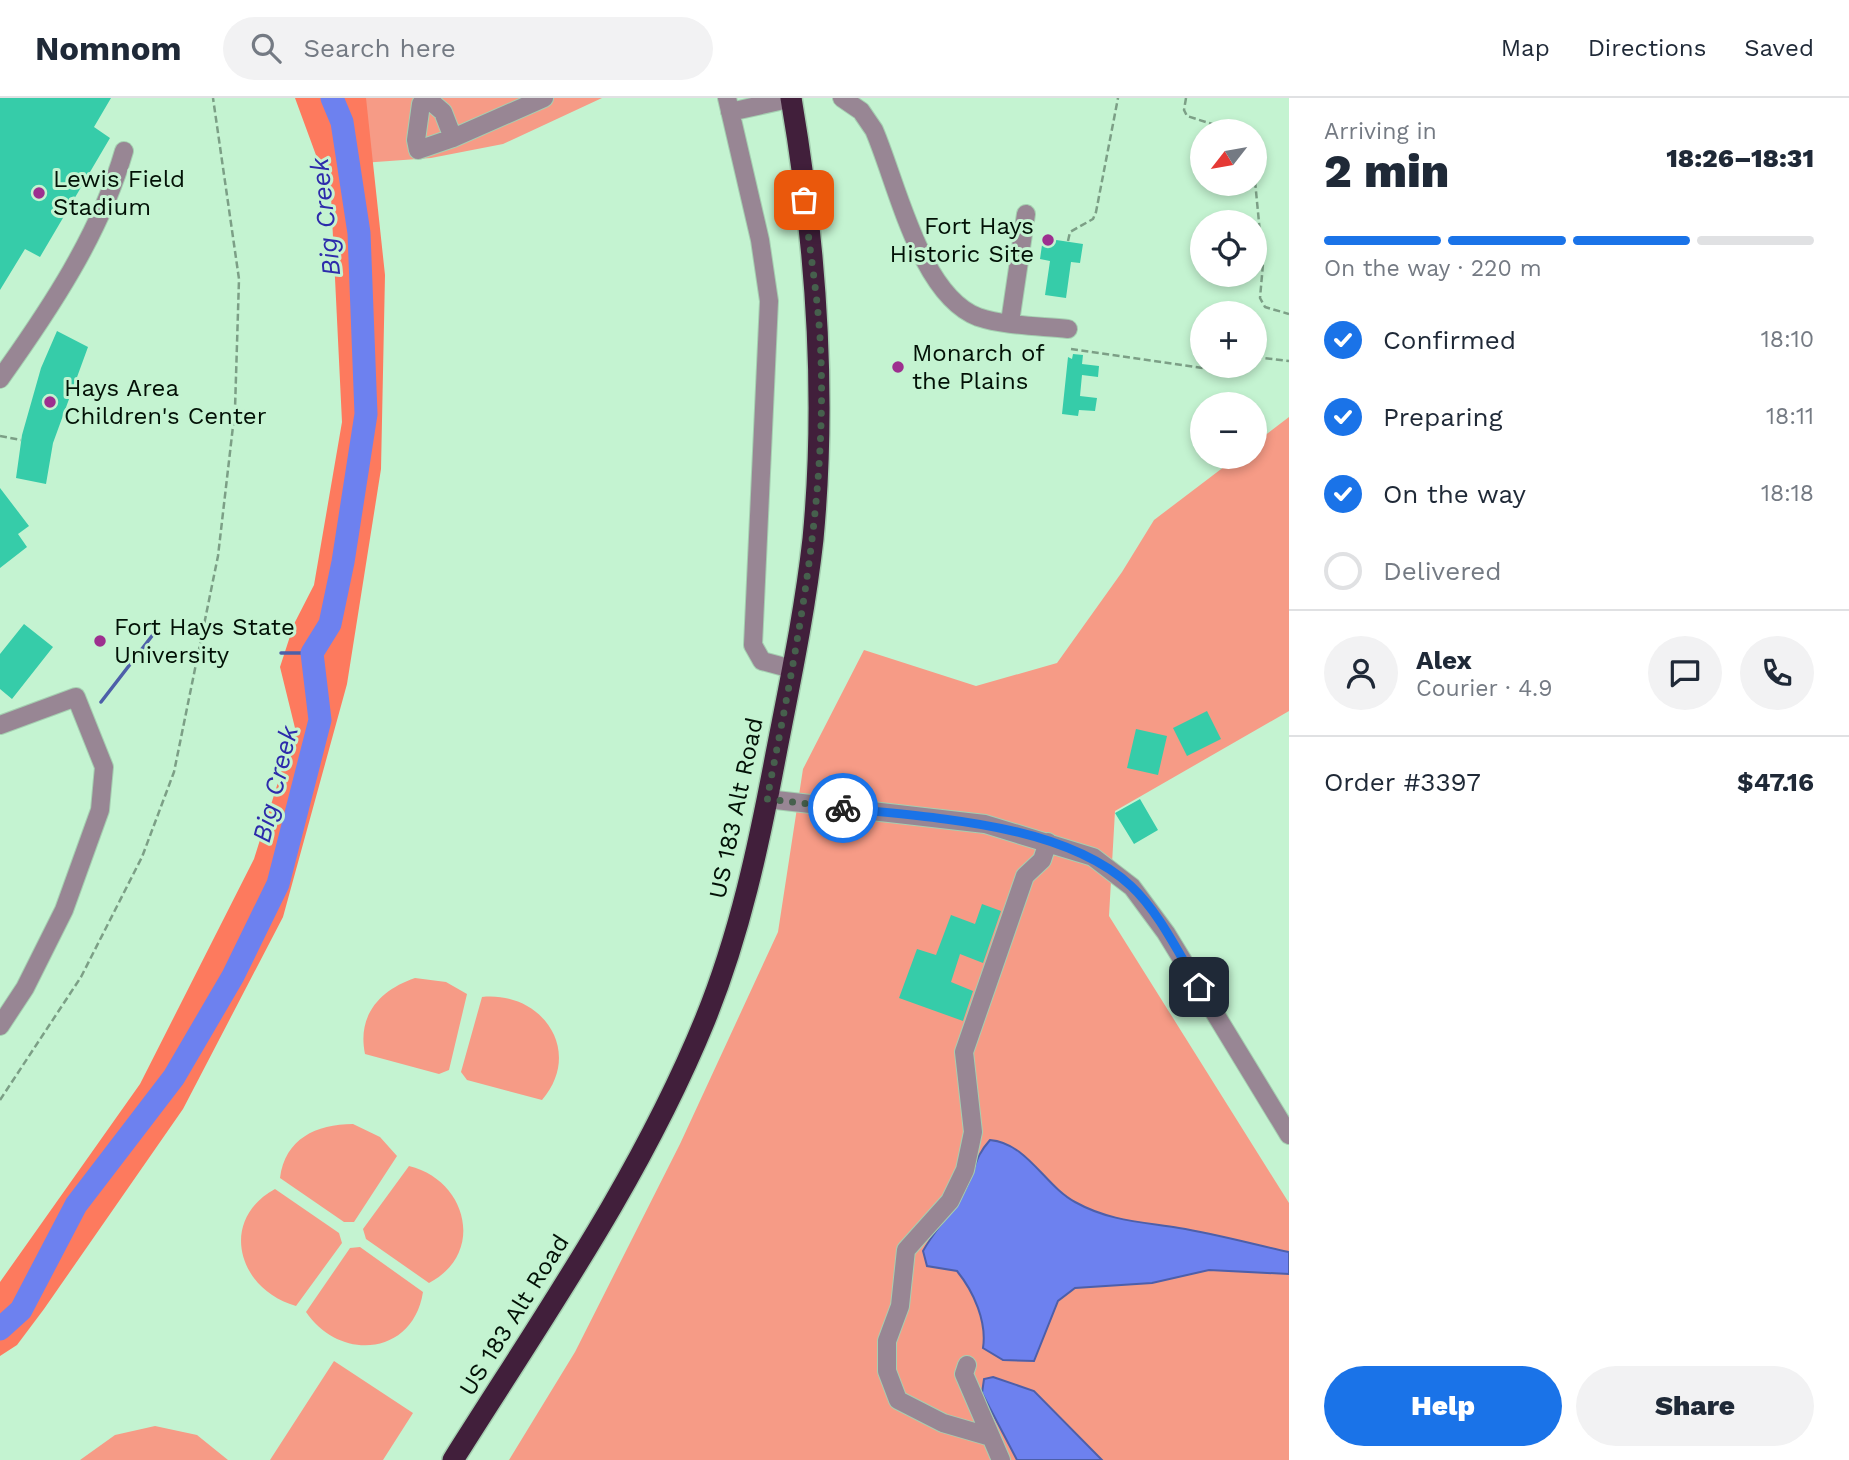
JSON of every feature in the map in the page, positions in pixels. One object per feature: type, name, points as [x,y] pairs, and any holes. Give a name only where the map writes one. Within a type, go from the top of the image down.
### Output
[{"type":"highway","name":"US 183 Alt Road","points":[[453,1460],[620,1196],[706,1019],[752,880],[792,669],[813,538],[819,436],[820,337],[792,98]]},
{"type":"street","points":[[453,138],[501,107],[544,98]]},
{"type":"street","points":[[792,98],[729,105],[765,264],[769,301],[753,645],[762,661],[792,669]]},
{"type":"street","points":[[842,98],[861,111],[874,130],[920,249],[937,283],[952,301],[971,314],[1068,329]]},
{"type":"street","points":[[0,379],[40,324],[70,272],[112,192],[124,151]]},
{"type":"street","points":[[1010,322],[1026,214]]},
{"type":"street","points":[[0,725],[76,697],[104,767],[100,810],[64,911],[25,988],[0,1026]]},
{"type":"street","points":[[767,799],[985,824],[1093,857],[1132,887],[1166,933],[1289,1135]]},
{"type":"street","points":[[991,1437],[943,1423],[898,1400],[887,1371],[887,1341],[900,1306],[906,1250],[950,1201],[965,1170],[974,1132],[964,1052],[1025,876],[1042,860],[1048,842]]},
{"type":"street","points":[[967,1365],[964,1374],[1001,1460]]},
{"type":"path","points":[[0,1100],[81,977],[142,857],[174,772],[220,545],[236,409],[239,279],[213,98]]},
{"type":"path","points":[[1068,241],[1070,232],[1093,219],[1096,212],[1118,98]]},
{"type":"path","points":[[1186,98],[1184,110],[1187,116],[1196,119]]},
{"type":"path","points":[[1256,196],[1263,264],[1260,298],[1265,307],[1289,314]]},
{"type":"path","points":[[1071,349],[1190,366]]},
{"type":"path","points":[[1267,358],[1289,361]]},
{"type":"path","points":[[0,436],[22,440]]},
{"type":"shaded area","points":[[295,98],[366,98],[385,275],[381,469],[347,684],[283,917],[183,1109],[44,1309],[17,1345],[0,1356],[0,1282],[140,1084],[254,859],[295,728],[280,667],[294,624],[314,585],[342,422],[331,196]]},
{"type":"shaded area","points":[[329,98],[602,98],[503,144],[431,158],[334,165]]},
{"type":"shaded area","points":[[1289,417],[1289,711],[1115,811],[1109,916],[1289,1203],[1289,1460],[509,1460],[575,1352],[680,1144],[778,932],[803,769],[864,650],[976,686],[1057,663],[1122,572],[1154,520],[1221,469],[1267,469],[1267,434]]},
{"type":"shaded area","points":[[415,978],[446,982],[467,994],[449,1070],[439,1074],[365,1054],[365,1027],[374,1006],[391,989]]},
{"type":"shaded area","points":[[482,997],[504,998],[523,1004],[538,1014],[550,1028],[557,1044],[559,1062],[554,1081],[542,1100],[467,1080],[461,1072]]},
{"type":"shaded area","points":[[353,1124],[380,1137],[397,1156],[354,1222],[344,1222],[280,1178],[288,1153],[304,1136],[327,1127]]},
{"type":"shaded area","points":[[409,1166],[429,1174],[445,1186],[456,1201],[462,1218],[463,1236],[458,1254],[447,1270],[429,1283],[366,1239],[363,1229]]},
{"type":"shaded area","points":[[275,1189],[339,1233],[342,1243],[296,1306],[276,1298],[260,1285],[249,1270],[242,1253],[241,1235],[246,1218],[257,1202]]},
{"type":"shaded area","points":[[360,1247],[423,1292],[416,1313],[405,1329],[391,1340],[374,1345],[355,1345],[337,1339],[320,1328],[306,1312],[350,1248]]},
{"type":"shaded area","points":[[334,1361],[413,1413],[383,1460],[270,1460]]},
{"type":"shaded area","points":[[155,1426],[197,1435],[228,1460],[80,1460],[115,1435]]},
{"type":"water","points":[[990,1140],[1015,1149],[1064,1195],[1088,1208],[1126,1220],[1193,1230],[1289,1252],[1289,1274],[1209,1270],[1152,1283],[1075,1288],[1058,1301],[1034,1361],[1003,1360],[983,1348],[981,1318],[963,1279],[957,1271],[927,1266],[923,1251],[961,1196],[978,1158]]},
{"type":"water","points":[[993,1377],[1034,1391],[1102,1460],[1017,1460],[982,1393],[984,1379]]},
{"type":"building","name":"Lewis Field Stadium","points":[[0,98],[111,98],[94,127],[110,138],[40,257],[25,249],[0,290]]},
{"type":"building","points":[[1043,238],[1083,244],[1080,263],[1071,262],[1066,298],[1045,295],[1050,261],[1040,259]]},
{"type":"building","name":"Hays Area Children's Center","points":[[57,331],[88,347],[53,443],[46,484],[16,478],[22,435],[41,368]]},
{"type":"building","points":[[1073,354],[1083,355],[1082,364],[1099,366],[1098,377],[1082,375],[1080,396],[1097,398],[1095,411],[1079,410],[1078,416],[1062,414],[1068,357],[1072,359]]},
{"type":"building","points":[[0,488],[29,526],[18,534],[27,547],[0,568]]},
{"type":"building","points":[[24,624],[53,647],[12,699],[0,689],[0,654]]},
{"type":"building","points":[[1207,711],[1221,739],[1187,756],[1173,728]]},
{"type":"building","points":[[1136,729],[1167,736],[1158,775],[1127,768]]},
{"type":"building","points":[[1140,799],[1158,830],[1134,844],[1115,813]]},
{"type":"building","points":[[982,904],[1001,911],[983,963],[960,954],[951,982],[973,991],[963,1021],[899,998],[917,949],[936,955],[951,915],[975,924]]},
{"type":"waterway","name":"Big Creek","points":[[0,1329],[21,1310],[76,1205],[174,1077],[233,976],[278,884],[320,720],[312,653],[330,624],[343,562],[366,414],[359,233],[342,122],[332,98]]},
{"type":"waterway","points":[[101,702],[155,632]]},
{"type":"waterway","points":[[281,653],[312,653]]},
{"type":"way so far","points":[[804,200],[820,337],[819,436],[813,538],[804,612],[767,799],[843,808]]},
{"type":"place","name":"Lewis Field Stadium","points":[[39,193]]},
{"type":"place","name":"Fort Hays Historic Site","points":[[1048,240]]},
{"type":"place","name":"Monarch of the Plains","points":[[898,367]]},
{"type":"place","name":"Hays Area Children's Center","points":[[50,402]]},
{"type":"place","name":"Fort Hays State University","points":[[100,641]]},
{"type":"route","points":[[843,808],[985,824],[1093,857],[1132,887],[1166,933],[1199,987]]}]
